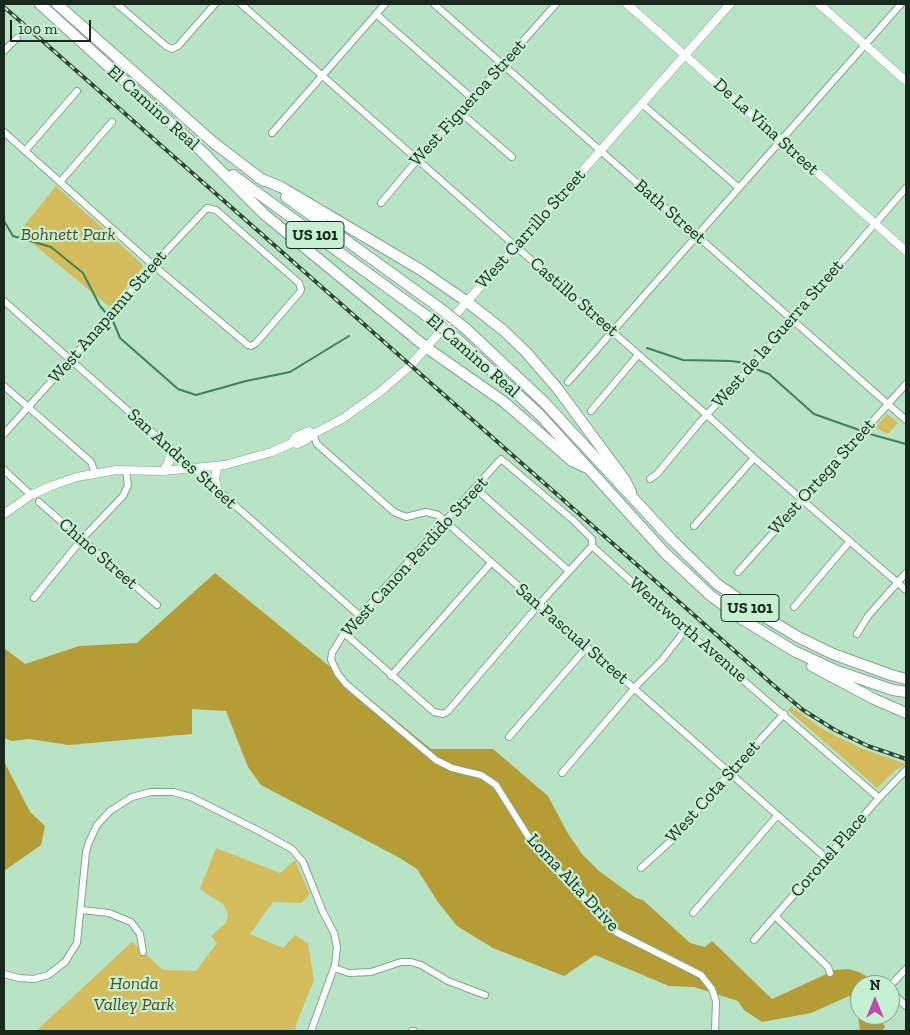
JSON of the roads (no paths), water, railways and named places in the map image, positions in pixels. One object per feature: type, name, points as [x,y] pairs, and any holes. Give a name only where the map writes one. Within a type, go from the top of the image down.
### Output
[{"type":"highway","name":"El Camino Real","points":[[40,4],[202,152],[284,214],[456,338],[540,414],[665,553],[693,581],[742,619],[794,651],[837,671],[893,690],[906,692]]},
{"type":"highway","name":"El Camino Real","points":[[57,4],[214,143],[465,328],[544,402],[691,561],[717,584],[750,608],[798,637],[833,654],[891,675],[906,677]]},
{"type":"highway","points":[[202,152],[264,214],[427,348],[504,402],[572,461],[590,470]]},
{"type":"highway","points":[[260,178],[281,187],[470,297],[547,376],[626,480],[636,502]]},
{"type":"highway","points":[[794,651],[814,667],[874,699],[906,713]]},
{"type":"main road","name":"De La Vina Street","points":[[626,4],[906,251]]},
{"type":"main road","name":"West Carrillo Street","points":[[4,514],[31,495],[64,481],[95,473],[126,471],[163,472],[216,467],[272,452],[292,442],[295,437],[303,433],[309,431],[313,434],[342,419],[380,392],[427,348],[730,4]]},
{"type":"main road","points":[[819,4],[906,81]]},
{"type":"main road","points":[[163,472],[170,462],[170,452],[167,445]]},
{"type":"main road","points":[[216,467],[215,479],[218,491]]},
{"type":"street","points":[[117,4],[172,49],[178,46],[215,4]]},
{"type":"street","name":"Castillo Street","points":[[241,4],[906,590]]},
{"type":"street","points":[[272,133],[385,4]]},
{"type":"street","name":"Bath Street","points":[[434,4],[906,420]]},
{"type":"street","name":"West Figueroa Street","points":[[381,204],[556,4]]},
{"type":"street","points":[[568,382],[901,4]]},
{"type":"street","points":[[376,14],[472,99]]},
{"type":"street","points":[[4,51],[17,38]]},
{"type":"street","points":[[25,151],[77,91]]},
{"type":"street","points":[[642,104],[739,188]]},
{"type":"street","points":[[461,113],[512,157]]},
{"type":"street","points":[[60,182],[112,122]]},
{"type":"street","points":[[4,132],[153,265]]},
{"type":"street","name":"West de la Guerra Street","points":[[650,479],[657,474],[906,188]]},
{"type":"street","name":"West Anapamu Street","points":[[4,434],[153,265],[204,210],[210,208],[216,210],[300,286],[300,292],[256,343],[251,346],[153,265]]},
{"type":"street","name":"San Andres Street","points":[[4,301],[360,616]]},
{"type":"street","points":[[591,411],[638,355]]},
{"type":"street","name":"West Ortega Street","points":[[738,572],[906,384]]},
{"type":"street","points":[[4,386],[91,462],[95,473]]},
{"type":"street","name":"San Pascual Street","points":[[313,434],[317,444],[394,512],[409,517],[423,512],[432,512],[444,521],[826,858]]},
{"type":"street","points":[[694,526],[754,458]]},
{"type":"street","name":"West Canon Perdido Street","points":[[331,656],[344,633],[501,459]]},
{"type":"street","name":"Wentworth Avenue","points":[[501,459],[574,521],[592,539],[592,546],[879,798]]},
{"type":"street","points":[[4,470],[31,495]]},
{"type":"street","points":[[34,598],[82,539],[125,493],[128,485],[126,471]]},
{"type":"street","points":[[475,488],[569,571]]},
{"type":"street","name":"Chino Street","points":[[39,502],[157,605]]},
{"type":"street","points":[[794,607],[850,541]]},
{"type":"street","points":[[344,633],[391,676],[434,712],[440,714],[448,711],[592,546]]},
{"type":"street","points":[[391,676],[491,563]]},
{"type":"street","points":[[858,634],[868,616],[906,573]]},
{"type":"street","points":[[562,773],[634,689],[662,660],[686,629]]},
{"type":"street","points":[[509,737],[587,647]]},
{"type":"street","name":"Loma Alta Drive","points":[[331,656],[332,663],[338,674],[352,691],[430,755],[452,768],[484,776],[496,785],[533,844],[611,928],[625,938],[698,974],[705,980],[712,989],[716,1001],[715,1031]]},
{"type":"street","name":"West Cota Street","points":[[641,868],[673,839],[784,714]]},
{"type":"street","name":"Coronel Place","points":[[754,940],[906,770]]},
{"type":"street","points":[[4,974],[34,979],[48,975],[60,967],[70,956],[77,943],[86,852],[92,834],[104,817],[125,800],[142,794],[162,792],[183,795],[292,849],[306,867],[323,912],[334,933],[337,947],[337,958],[334,968],[311,1031]]},
{"type":"street","points":[[693,913],[777,816]]},
{"type":"street","points":[[81,910],[110,912],[131,922],[141,937],[143,952]]},
{"type":"street","points":[[775,916],[828,966],[830,973]]},
{"type":"street","points":[[334,968],[349,973],[371,972],[401,962],[411,962],[421,965],[448,981],[485,995]]},
{"type":"waterway","points":[[4,221],[13,236],[51,247],[83,273],[100,306],[113,321],[120,338],[178,389],[196,395],[246,381],[290,372],[349,336]]},
{"type":"waterway","points":[[647,348],[683,360],[730,361],[749,366]]},
{"type":"waterway","points":[[753,368],[769,374],[814,414],[862,431]]},
{"type":"waterway","points":[[866,433],[906,444]]},
{"type":"railway","points":[[4,7],[779,690],[803,710],[835,730],[868,746],[906,759]]},
{"type":"park label","name":"Bohnett Park","points":[[68,235]]},
{"type":"park label","name":"Honda Valley Park","points":[[134,994]]}]
